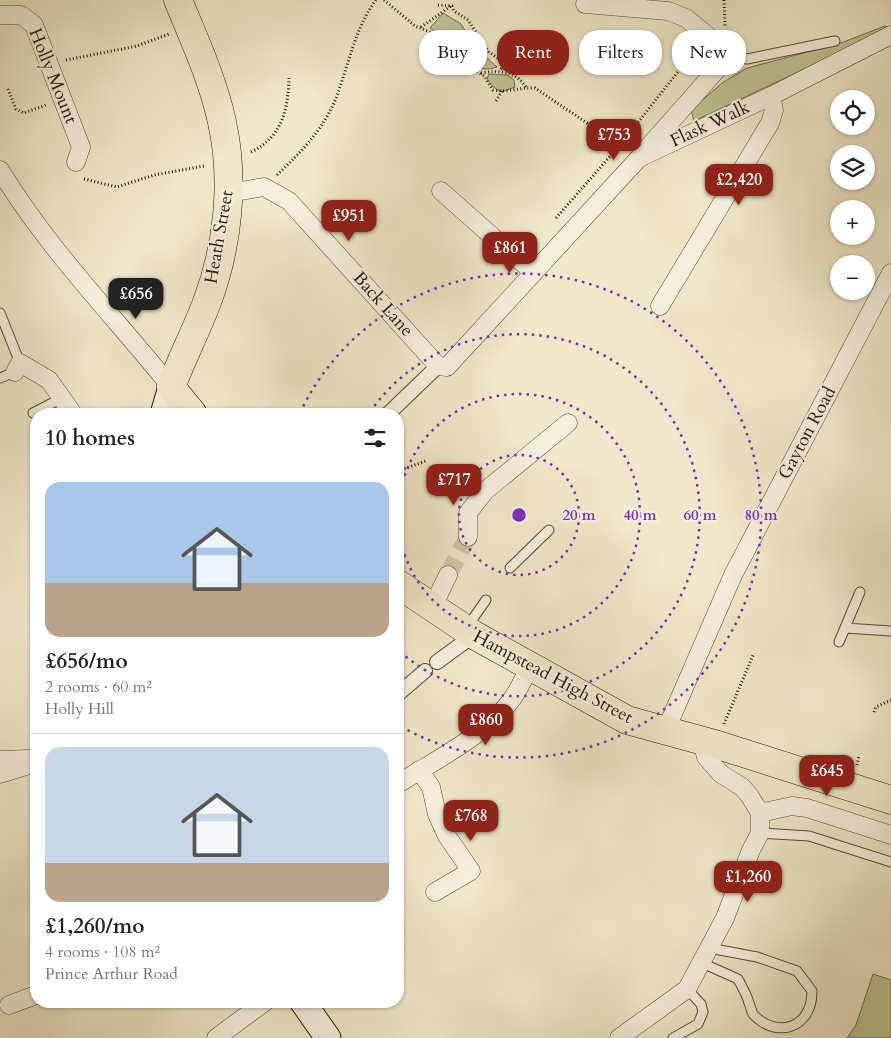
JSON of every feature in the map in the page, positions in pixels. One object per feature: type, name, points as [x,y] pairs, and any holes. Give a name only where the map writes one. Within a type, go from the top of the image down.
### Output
[{"type":"main road","name":"Heath Street","points":[[165,408],[171,387],[207,302],[222,245],[229,193],[220,162],[216,97],[178,0]]},
{"type":"main road","points":[[171,387],[188,408]]},
{"type":"main road","name":"Hampstead High Street","points":[[404,588],[470,632],[627,720],[710,743],[891,800]]},
{"type":"main road","points":[[307,1008],[328,1038]]},
{"type":"street","points":[[585,4],[668,11],[686,18],[701,30]]},
{"type":"street","name":"Holly Mount","points":[[0,15],[21,15],[34,25],[51,64],[62,99],[81,147],[76,162]]},
{"type":"street","name":"Flask Walk","points":[[394,408],[438,366],[447,367],[532,272],[581,222],[639,158],[771,96],[891,35]]},
{"type":"street","points":[[639,158],[711,75]]},
{"type":"street","points":[[660,306],[770,123],[774,110],[771,96]]},
{"type":"street","points":[[0,170],[20,202],[76,275],[171,387]]},
{"type":"street","points":[[229,193],[264,187]]},
{"type":"street","name":"Back Lane","points":[[264,187],[289,201],[438,366]]},
{"type":"street","points":[[441,191],[494,238]]},
{"type":"street","points":[[509,251],[532,272]]},
{"type":"street","name":"Gayton Road","points":[[665,732],[733,575],[889,279]]},
{"type":"street","points":[[12,371],[49,380],[69,408]]},
{"type":"street","points":[[468,537],[468,513],[485,491],[568,423]]},
{"type":"street","points":[[433,606],[448,575]]},
{"type":"street","points":[[436,662],[470,632]]},
{"type":"street","points":[[404,780],[445,755],[494,718],[510,702],[530,666]]},
{"type":"street","points":[[404,689],[425,672]]},
{"type":"street","points":[[619,1038],[687,989],[725,918],[751,850],[760,833],[760,813],[749,795],[742,787],[722,774],[706,757],[710,743]]},
{"type":"street","points":[[0,760],[30,759]]},
{"type":"street","points":[[0,774],[30,765]]},
{"type":"street","points":[[419,770],[431,787],[437,814],[447,836],[471,871],[435,892]]},
{"type":"street","points":[[760,813],[792,806],[807,808],[891,835]]},
{"type":"street","points":[[9,1005],[30,997]]},
{"type":"street","points":[[216,1038],[257,1008]]},
{"type":"lane","points":[[746,59],[835,41]]},
{"type":"lane","points":[[0,313],[12,371]]},
{"type":"lane","points":[[42,408],[62,398]]},
{"type":"lane","points":[[510,568],[549,530]]},
{"type":"lane","points":[[839,642],[860,592]]},
{"type":"lane","points":[[470,632],[486,600]]},
{"type":"lane","points":[[845,628],[891,631]]},
{"type":"lane","points":[[760,833],[809,836],[891,862]]},
{"type":"lane","points":[[706,956],[757,957],[797,971],[812,991],[808,1015],[802,1025],[790,1031],[775,1031],[762,1025],[752,1014],[738,979],[706,956]]},
{"type":"lane","points":[[673,1038],[698,1024],[703,1012],[701,1004],[687,989]]},
{"type":"path","points":[[264,187],[312,142],[333,104],[366,14],[376,0]]},
{"type":"path","points":[[384,0],[415,26],[426,30]]},
{"type":"path","points":[[438,5],[452,6]]},
{"type":"path","points":[[421,28],[452,6]]},
{"type":"path","points":[[452,6],[454,11],[468,20],[484,46],[497,57]]},
{"type":"path","points":[[51,64],[137,46],[188,27]]},
{"type":"path","points":[[482,75],[493,90],[508,92],[526,87],[535,88],[620,145]]},
{"type":"path","points":[[512,75],[521,79],[526,87]]},
{"type":"path","points":[[550,225],[620,145],[678,75]]},
{"type":"path","points":[[76,162],[79,177],[117,187],[154,175],[220,162],[258,148],[273,138],[288,98],[289,78]]},
{"type":"path","points":[[8,89],[16,109],[24,113],[62,99]]},
{"type":"path","points":[[496,101],[502,91]]},
{"type":"path","points":[[404,469],[426,461]]},
{"type":"path","points":[[710,743],[724,724],[754,653]]},
{"type":"path","points":[[874,712],[876,708],[891,700]]},
{"type":"green space","points":[[443,13],[461,24],[465,30],[433,30],[430,28]]},
{"type":"green space","points":[[885,26],[888,27],[849,48],[694,121],[691,110],[722,83],[735,75],[746,75],[747,68],[841,43]]},
{"type":"green space","points":[[487,58],[497,67],[487,69]]},
{"type":"green space","points":[[489,74],[507,75],[514,80],[515,87],[501,92],[492,86],[487,79]]},
{"type":"green space","points":[[873,974],[891,980],[891,1038],[847,1038],[856,1025]]},
{"type":"tunnel","points":[[448,575],[468,537]]}]
